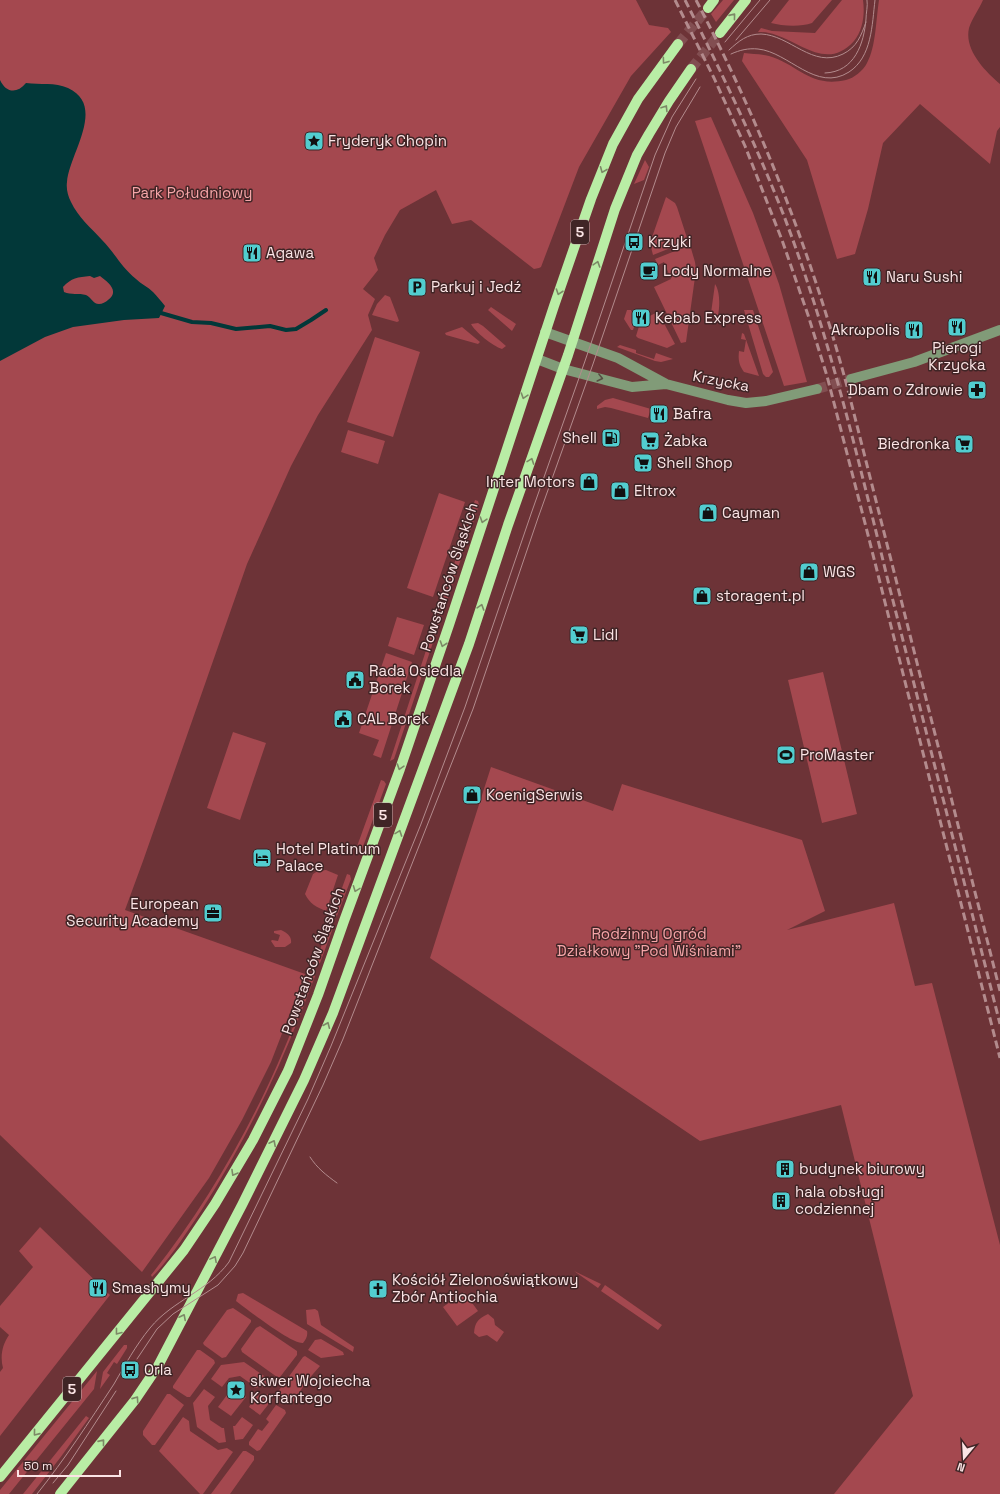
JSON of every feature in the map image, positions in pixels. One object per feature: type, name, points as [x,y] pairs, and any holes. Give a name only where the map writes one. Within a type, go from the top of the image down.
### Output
[{"type":"main road","points":[[720,32],[746,0]]},
{"type":"main road","name":"Powstańców Śląskich","points":[[0,1477],[184,1250],[215,1204],[253,1140],[288,1071],[318,995],[400,769],[591,199],[613,144],[638,99],[678,44]]},
{"type":"main road","name":"5","points":[[60,1494],[135,1400],[158,1366],[242,1205],[304,1080],[332,1013],[469,644],[508,525],[563,369],[615,209],[645,141],[669,101],[691,69]]},
{"type":"street","points":[[850,379],[914,362],[1000,330]]},
{"type":"street","name":"Krzycka","points":[[546,332],[618,358],[666,384],[712,397],[746,403],[783,398],[817,389]]},
{"type":"street","name":"Krzycka","points":[[537,359],[563,369],[632,387],[666,384]]},
{"type":"green space","name":"Park Południowy","points":[[0,0],[636,0],[649,25],[668,28],[671,32],[631,76],[579,167],[541,267],[534,269],[471,220],[452,224],[436,190],[400,210],[385,235],[374,258],[378,270],[363,289],[375,299],[368,315],[372,330],[318,415],[291,466],[247,564],[125,910],[305,974],[271,1062],[242,1120],[209,1178],[142,1272],[0,1135]]},
{"type":"green space","points":[[723,0],[734,0],[716,22],[711,14]]},
{"type":"green space","points":[[789,0],[832,0],[812,23],[792,26],[771,23]]},
{"type":"green space","points":[[842,0],[863,0],[864,11],[861,27],[857,37],[844,49],[835,54],[815,52],[776,35],[758,32],[761,28],[772,31],[815,33]]},
{"type":"green space","points":[[879,0],[983,0],[970,25],[968,36],[977,59],[988,73],[1000,84],[1000,127],[997,131],[990,164],[920,104],[883,143],[868,209],[855,254],[837,259],[807,160],[742,61],[744,53],[766,55],[823,81],[834,82],[852,78],[863,69],[870,56],[874,41]]},
{"type":"green space","points":[[711,117],[753,213],[779,284],[807,382],[784,386],[695,121]]},
{"type":"green space","points":[[645,160],[649,167],[644,180],[634,184]]},
{"type":"green space","points":[[666,197],[675,203],[677,207],[688,241],[653,255],[650,243]]},
{"type":"green space","points":[[690,245],[696,270],[686,342],[681,343],[654,287],[671,279],[664,262],[658,265],[655,259]]},
{"type":"green space","points":[[715,284],[719,299],[718,315],[711,313]]},
{"type":"green space","points":[[385,295],[390,297],[399,321],[397,322],[372,315],[377,304]]},
{"type":"green space","points":[[491,307],[516,324],[512,331],[488,310]]},
{"type":"green space","points":[[627,310],[631,310],[636,321],[633,330],[631,330],[624,319]]},
{"type":"green space","points":[[744,310],[753,310],[773,372],[769,377],[766,377],[763,374]]},
{"type":"green space","points":[[658,312],[675,344],[667,348],[636,336],[641,320]]},
{"type":"green space","points":[[478,323],[506,346],[502,349],[494,345],[476,331],[471,324]]},
{"type":"green space","points":[[462,327],[480,342],[478,344],[446,335],[445,333]]},
{"type":"green space","points":[[742,333],[744,334],[759,376],[744,372],[740,365],[739,351],[744,352],[746,340],[741,339]]},
{"type":"green space","points":[[375,337],[420,352],[393,437],[347,422]]},
{"type":"green space","points":[[620,345],[636,350],[636,353],[654,359],[656,353],[673,359],[661,362],[655,361],[617,347]]},
{"type":"green space","points":[[613,398],[651,409],[648,418],[611,408],[605,407],[597,409],[597,406],[605,400]]},
{"type":"green space","points":[[348,430],[385,441],[378,464],[341,452]]},
{"type":"green space","points":[[439,493],[465,502],[433,597],[407,588]]},
{"type":"green space","points":[[475,500],[478,501],[479,505],[394,759],[390,761]]},
{"type":"green space","points":[[397,617],[424,625],[414,655],[388,646]]},
{"type":"green space","points":[[386,653],[412,662],[381,758],[373,755],[379,740],[359,733]]},
{"type":"green space","name":"ProMaster","points":[[823,672],[857,814],[822,823],[788,680]]},
{"type":"green space","points":[[233,732],[266,743],[240,820],[207,808]]},
{"type":"green space","name":"Rodzinny Ogród Działkowy \"Pod Wiśniami\"","points":[[491,767],[613,811],[622,784],[802,840],[825,911],[787,930],[894,903],[915,986],[932,983],[1000,1245],[1000,1494],[834,1494],[913,1396],[841,1105],[700,1141],[430,958]]},
{"type":"green space","points":[[381,780],[386,784],[361,852],[355,852]]},
{"type":"green space","points":[[326,870],[338,875],[326,911],[314,905],[305,894],[313,874],[318,871]]},
{"type":"green space","points":[[347,874],[350,875],[351,879],[337,916],[335,917],[332,916]]},
{"type":"green space","points":[[329,924],[333,928],[320,963],[315,964]]},
{"type":"green space","points":[[281,930],[290,937],[291,943],[285,947],[275,947],[271,941],[278,941],[280,935],[274,933],[274,931]]},
{"type":"green space","points":[[312,972],[315,976],[291,1038],[250,1126],[201,1211],[172,1254],[152,1277],[151,1275],[171,1250],[208,1195],[257,1108],[284,1049]]},
{"type":"green space","points":[[40,1227],[110,1295],[0,1436],[0,1372],[3,1368],[3,1347],[9,1335],[0,1327],[0,1306],[33,1267],[19,1251]]},
{"type":"green space","points":[[574,1271],[601,1284],[598,1288]]},
{"type":"green space","points":[[605,1285],[662,1325],[658,1330],[601,1291]]},
{"type":"green space","points":[[464,1292],[478,1311],[457,1326],[443,1307]]},
{"type":"green space","points":[[243,1293],[307,1331],[303,1343],[297,1342],[280,1333],[236,1301],[238,1294]]},
{"type":"green space","points":[[233,1308],[251,1320],[251,1322],[226,1357],[222,1358],[203,1343],[227,1310]]},
{"type":"green space","points":[[315,1309],[318,1311],[321,1325],[354,1347],[353,1352],[307,1324],[306,1310]]},
{"type":"green space","points":[[488,1314],[494,1319],[495,1325],[504,1332],[497,1342],[487,1335],[479,1337],[474,1333],[475,1326],[478,1321]]},
{"type":"green space","points":[[260,1326],[297,1351],[297,1355],[280,1377],[277,1377],[242,1352],[241,1349],[256,1328]]},
{"type":"green space","points":[[321,1339],[343,1352],[344,1355],[321,1358],[308,1350],[315,1340]]},
{"type":"green space","points":[[124,1345],[127,1345],[127,1348],[117,1364],[114,1362],[107,1373],[110,1375],[100,1389],[103,1372]]},
{"type":"green space","points":[[197,1350],[200,1350],[214,1360],[215,1363],[190,1397],[187,1397],[173,1388],[173,1386]]},
{"type":"green space","points":[[305,1356],[320,1366],[306,1382],[292,1404],[289,1404],[277,1396],[277,1393]]},
{"type":"green space","points":[[244,1362],[267,1378],[268,1386],[254,1388],[254,1386],[240,1376],[229,1378],[222,1387],[211,1379],[221,1365]]},
{"type":"green space","points":[[97,1371],[94,1389],[9,1494],[0,1494],[0,1490]]},
{"type":"green space","points":[[233,1387],[246,1397],[231,1416],[218,1407]]},
{"type":"green space","points":[[204,1389],[215,1397],[208,1406],[210,1420],[224,1428],[226,1442],[219,1443],[197,1427],[193,1403]]},
{"type":"green space","points":[[167,1394],[170,1394],[184,1405],[155,1445],[152,1445],[143,1435],[143,1431]]},
{"type":"green space","points":[[269,1394],[271,1401],[260,1415],[249,1407],[255,1396]]},
{"type":"green space","points":[[276,1405],[285,1410],[286,1413],[260,1450],[257,1451],[249,1445],[249,1442],[258,1429],[262,1431],[269,1422],[266,1419]]},
{"type":"green space","points":[[86,1416],[89,1418],[32,1494],[23,1494]]},
{"type":"green space","points":[[183,1417],[189,1421],[190,1431],[218,1450],[227,1448],[233,1452],[203,1494],[200,1494],[159,1451]]},
{"type":"green space","points":[[242,1417],[253,1425],[243,1439],[235,1440],[233,1426],[235,1426]]},
{"type":"green space","points":[[243,1451],[246,1451],[254,1456],[254,1460],[230,1494],[211,1494]]},
{"type":"water","points":[[0,80],[8,90],[19,89],[26,83],[63,86],[79,96],[85,106],[83,131],[69,171],[67,182],[71,202],[81,217],[126,270],[153,292],[165,306],[159,318],[124,320],[73,327],[45,337],[0,361]],"holes":[[[90,276],[94,278],[100,276],[112,287],[113,293],[104,303],[97,304],[86,295],[64,292],[63,287],[72,280]]]},
{"type":"waterway","points":[[161,313],[192,322],[211,323],[236,329],[270,326],[286,330],[296,329],[326,310]]},
{"type":"tunnel","points":[[678,44],[708,8]]},
{"type":"tunnel","points":[[691,69],[720,33]]},
{"type":"tunnel","points":[[817,389],[851,379]]},
{"type":"tram line","points":[[725,42],[760,0]]},
{"type":"tram line","points":[[736,40],[770,0]]},
{"type":"tram line","points":[[825,73],[844,68],[856,55],[865,28],[867,0]]},
{"type":"tram line","points":[[731,54],[738,51],[758,49],[781,57],[814,75],[825,78],[837,77],[849,72],[857,66],[867,49],[872,30],[875,0]]},
{"type":"tram line","points":[[729,50],[747,37],[761,34],[782,40],[812,55],[832,57],[843,54],[852,48],[860,36],[866,22]]},
{"type":"tram line","points":[[37,1494],[77,1440],[114,1384],[135,1348],[150,1328],[169,1310],[211,1281],[229,1262],[308,1099],[421,824],[465,707],[655,155],[672,117],[696,79]]},
{"type":"tram line","points":[[137,1359],[157,1329],[173,1314],[218,1285],[235,1266],[243,1253],[323,1085],[343,1039],[473,709],[665,153],[676,127],[700,87]]},
{"type":"tram line","points":[[310,1157],[322,1171],[337,1183]]},
{"type":"tram line","points":[[53,1483],[68,1465],[116,1391]]},
{"type":"railway","points":[[675,0],[714,78],[745,146],[782,240],[827,376],[1000,1058]]},
{"type":"railway","points":[[685,0],[761,161],[784,216],[815,306],[854,445],[1000,1024]]},
{"type":"railway","points":[[696,0],[742,94],[783,191],[834,340],[848,390],[1000,991]]},
{"type":"place","name":"Fryderyk Chopin","points":[[314,141]]},
{"type":"place","name":"Krzyki","points":[[634,242]]},
{"type":"place","name":"Agawa","points":[[252,253]]},
{"type":"place","name":"Lody Normalne","points":[[649,271]]},
{"type":"place","name":"Naru Sushi","points":[[872,277]]},
{"type":"place","name":"Parkuj i Jedź","points":[[417,287]]},
{"type":"place","name":"Kebab Express","points":[[641,318]]},
{"type":"place","name":"Pierogi Krzycka","points":[[957,327]]},
{"type":"place","name":"Akrωpolis","points":[[914,330]]},
{"type":"place","name":"Dbam o Zdrowie","points":[[977,390]]},
{"type":"place","name":"Bafra","points":[[659,414]]},
{"type":"place","name":"Shell","points":[[611,438]]},
{"type":"place","name":"Żabka","points":[[650,441]]},
{"type":"place","name":"Biedronka","points":[[964,444]]},
{"type":"place","name":"Shell Shop","points":[[643,463]]},
{"type":"place","name":"Inter Motors","points":[[589,482]]},
{"type":"place","name":"Eltrox","points":[[620,491]]},
{"type":"place","name":"Cayman","points":[[708,513]]},
{"type":"place","name":"WGS","points":[[809,572]]},
{"type":"place","name":"storagent.pl","points":[[702,596]]},
{"type":"place","name":"Lidl","points":[[579,635]]},
{"type":"place","name":"Rada Osiedla Borek","points":[[355,680]]},
{"type":"place","name":"CAL Borek","points":[[343,719]]},
{"type":"place","name":"ProMaster","points":[[786,755]]},
{"type":"place","name":"KoenigSerwis","points":[[472,795]]},
{"type":"place","name":"Hotel Platinum Palace","points":[[262,858]]},
{"type":"place","name":"European Security Academy","points":[[213,913]]},
{"type":"place","name":"budynek biurowy","points":[[785,1169]]},
{"type":"place","name":"hala obsługi codziennej","points":[[781,1201]]},
{"type":"place","name":"Smashymy","points":[[98,1288]]},
{"type":"place","name":"Kościół Zielonoświątkowy Zbór Antiochia","points":[[378,1289]]},
{"type":"place","name":"Orla","points":[[130,1370]]},
{"type":"place","name":"skwer Wojciecha Korfantego","points":[[236,1390]]}]
